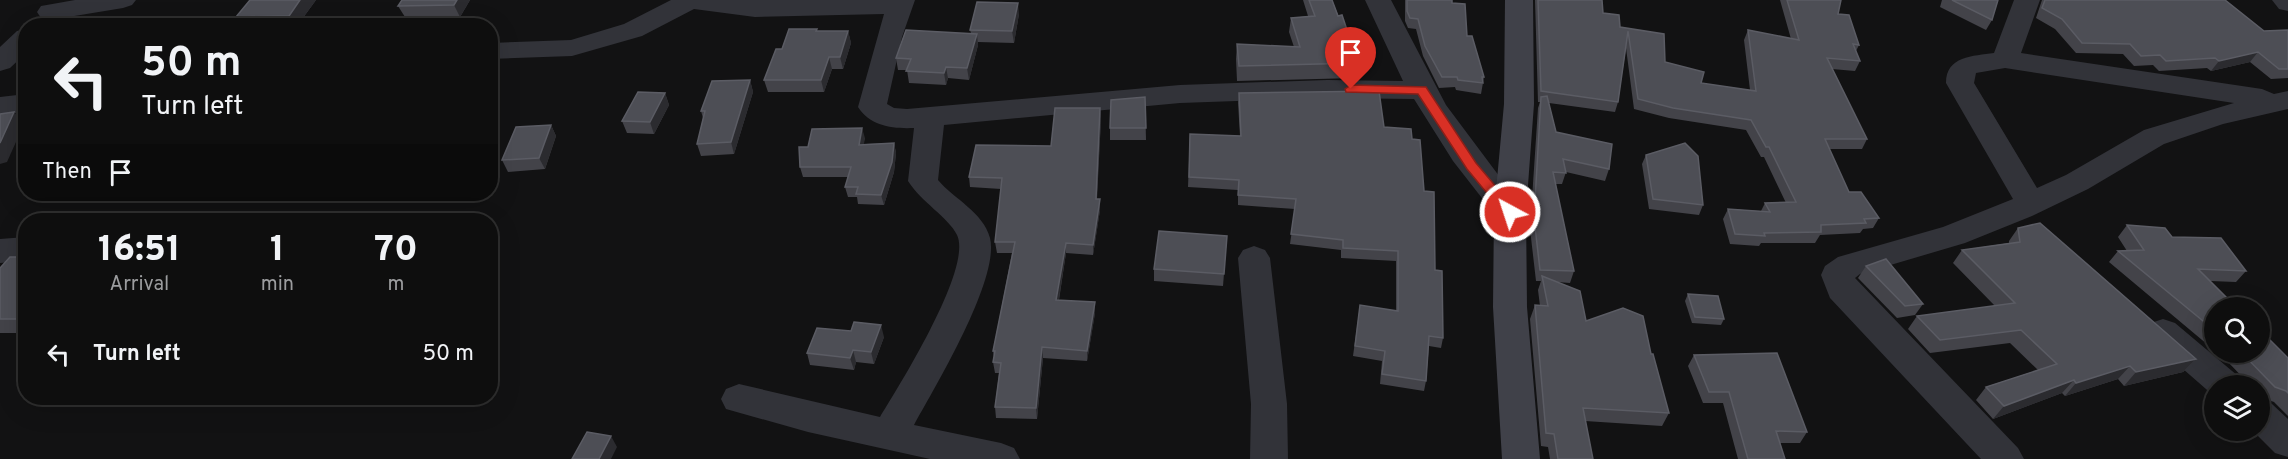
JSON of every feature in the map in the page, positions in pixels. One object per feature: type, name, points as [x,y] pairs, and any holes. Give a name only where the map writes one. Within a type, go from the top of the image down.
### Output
[{"type":"street","points":[[49,13],[123,0]]},
{"type":"street","points":[[1378,0],[1396,31],[1422,90],[1471,166],[1510,212]]},
{"type":"street","points":[[1519,0],[1519,104],[1510,212],[1510,307],[1521,459]]},
{"type":"street","points":[[2005,59],[2027,0]]},
{"type":"street","points":[[498,50],[581,45],[633,30],[686,1],[755,9],[900,3],[872,107],[878,114],[889,117],[930,117],[1180,94],[1327,89],[1422,90]]},
{"type":"street","points":[[0,62],[18,44]]},
{"type":"street","points":[[2033,214],[1960,83],[1960,73],[1967,66],[2005,59],[2283,100]]},
{"type":"street","points":[[2005,459],[1842,289],[1837,275],[1849,265],[1896,254],[1954,235],[2033,214],[2077,182],[2154,137],[2217,116],[2283,100]]},
{"type":"street","points":[[0,106],[18,104]]},
{"type":"street","points":[[890,433],[954,315],[972,266],[975,240],[964,220],[942,205],[923,181],[930,117]]},
{"type":"street","points":[[1254,258],[1269,404],[1269,459]]},
{"type":"street","points":[[2141,313],[2213,375]]},
{"type":"street","points":[[739,399],[808,417],[890,433],[1001,459]]},
{"type":"street","points":[[2270,425],[2288,442]]},
{"type":"building","points":[[250,0],[300,0],[289,16],[236,17]]},
{"type":"building","points":[[402,0],[457,0],[454,5],[398,6]]},
{"type":"building","points":[[1309,0],[1332,0],[1338,16],[1342,15],[1358,63],[1239,66],[1237,44],[1300,47],[1291,18],[1315,16]]},
{"type":"building","points":[[1407,0],[1452,0],[1452,3],[1465,4],[1467,36],[1472,36],[1484,77],[1482,77],[1483,83],[1458,80],[1457,77],[1442,77],[1425,46],[1418,19],[1410,18],[1407,11]]},
{"type":"building","points":[[1538,0],[1602,0],[1603,13],[1619,15],[1620,27],[1664,34],[1665,62],[1704,72],[1701,83],[1756,91],[1748,30],[1799,40],[1787,0],[1841,0],[1838,14],[1849,15],[1859,45],[1853,44],[1860,61],[1827,58],[1867,139],[1825,139],[1849,192],[1861,192],[1879,218],[1864,219],[1866,223],[1821,225],[1821,232],[1764,233],[1765,236],[1735,234],[1728,209],[1770,212],[1765,203],[1796,202],[1769,147],[1766,147],[1751,120],[1673,108],[1638,99],[1628,31],[1618,102],[1541,91]]},
{"type":"building","points":[[1952,0],[1998,0],[1992,20]]},
{"type":"building","points":[[2045,0],[2225,0],[2264,31],[2288,30],[2288,69],[2279,69],[2258,52],[2219,61],[2215,58],[2166,61],[2160,55],[2141,56],[2130,44],[2082,43],[2062,19],[2042,8]]},
{"type":"building","points":[[977,2],[1018,3],[1012,31],[970,30]]},
{"type":"building","points":[[789,29],[848,31],[840,57],[829,57],[821,80],[764,80],[776,49],[782,49]]},
{"type":"building","points":[[906,30],[977,34],[967,68],[946,67],[944,73],[906,71],[911,59],[896,58]]},
{"type":"building","points":[[750,80],[731,142],[697,144],[705,111],[701,111],[712,81]]},
{"type":"building","points":[[1379,91],[1384,127],[1411,129],[1412,139],[1420,140],[1424,191],[1434,192],[1435,270],[1442,271],[1443,338],[1429,336],[1426,381],[1382,374],[1385,351],[1355,346],[1360,305],[1398,311],[1398,251],[1343,248],[1343,240],[1291,234],[1296,199],[1238,195],[1239,180],[1189,177],[1190,134],[1241,136],[1239,93]]},
{"type":"building","points":[[638,92],[665,93],[650,122],[622,121]]},
{"type":"building","points":[[1547,96],[1556,132],[1612,144],[1609,169],[1563,159],[1566,173],[1553,172],[1574,271],[1540,270],[1534,218],[1541,97]]},
{"type":"building","points":[[1145,97],[1146,128],[1110,128],[1111,100]]},
{"type":"building","points":[[1055,108],[1100,108],[1096,199],[1100,199],[1093,245],[1066,243],[1056,300],[1095,302],[1087,351],[1042,347],[1036,408],[995,407],[1001,363],[993,362],[995,351],[993,351],[1015,242],[995,242],[1002,178],[969,177],[976,145],[1051,146]]},
{"type":"building","points":[[14,112],[0,143],[0,114]]},
{"type":"building","points":[[551,125],[539,158],[502,160],[516,127]]},
{"type":"building","points":[[862,128],[859,145],[894,143],[892,162],[881,195],[856,194],[858,187],[845,187],[851,167],[800,167],[799,147],[808,147],[812,129]]},
{"type":"building","points":[[1685,143],[1698,156],[1703,205],[1653,199],[1646,155]]},
{"type":"building","points":[[2040,223],[2196,359],[2136,372],[2130,366],[2076,383],[2074,380],[2004,406],[1986,387],[2057,364],[2021,330],[1940,340],[1917,316],[2015,303],[1962,250],[2020,242],[2018,228]]},
{"type":"building","points":[[2127,225],[2165,228],[2172,237],[2221,238],[2246,271],[2198,269],[2226,297],[2204,297],[2204,322],[2118,251],[2144,250]]},
{"type":"building","points":[[1159,231],[1227,236],[1224,274],[1154,269]]},
{"type":"building","points":[[10,257],[18,257],[18,319],[0,319],[0,268]]},
{"type":"building","points":[[1886,259],[1923,304],[1905,306],[1866,266]]},
{"type":"building","points":[[1542,276],[1580,291],[1586,321],[1623,308],[1643,316],[1651,354],[1653,354],[1669,413],[1583,408],[1593,459],[1558,459],[1554,434],[1546,433],[1535,305],[1548,306]]},
{"type":"building","points":[[1688,294],[1718,296],[1724,319],[1695,317]]},
{"type":"building","points":[[854,322],[881,325],[871,352],[853,350],[850,358],[807,353],[817,328],[851,331]]},
{"type":"building","points":[[2270,340],[2288,358],[2288,393],[2275,387],[2270,382],[2270,375],[2263,375],[2252,363],[2270,363]]},
{"type":"building","points":[[1777,353],[1807,432],[1776,431],[1785,459],[1748,459],[1729,392],[1709,392],[1694,355]]},
{"type":"building","points":[[587,432],[611,436],[599,459],[572,459]]},
{"type":"route","points":[[1351,89],[1422,90],[1471,166],[1510,212]]}]
